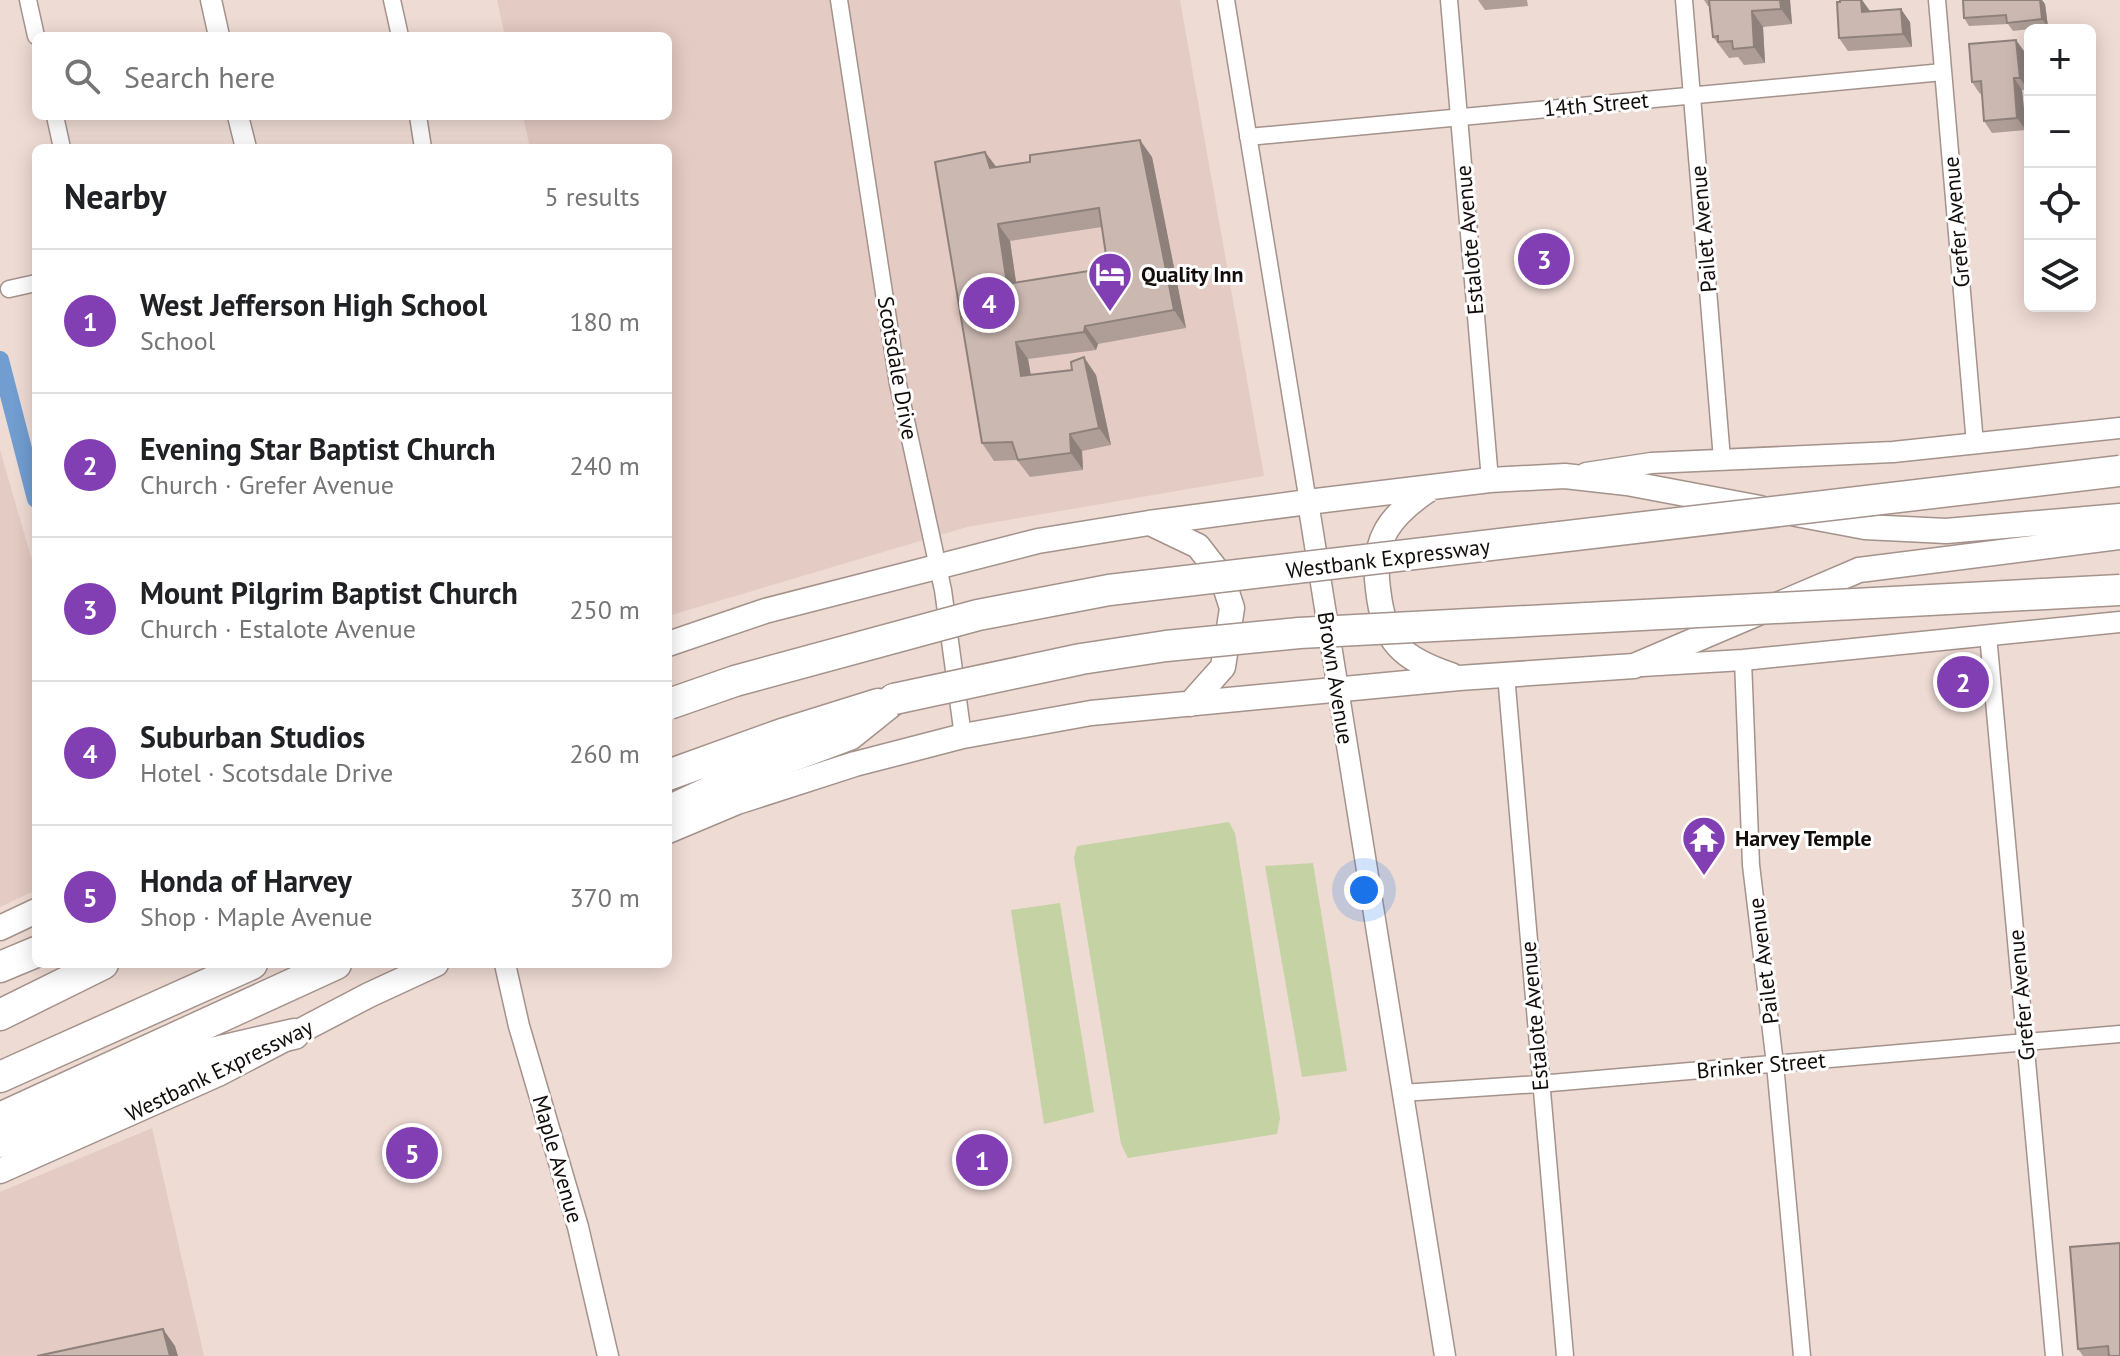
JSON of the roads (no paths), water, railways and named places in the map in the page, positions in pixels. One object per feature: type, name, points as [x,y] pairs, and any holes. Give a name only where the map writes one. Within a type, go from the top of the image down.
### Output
[{"type":"highway","name":"Westbank Expressway","points":[[672,704],[735,681],[978,615],[1109,590],[2120,471]]},
{"type":"highway","points":[[672,774],[782,734],[894,699],[1081,659],[1166,646],[1299,633],[2120,590]]},
{"type":"highway","points":[[672,809],[763,767],[849,735],[894,699]]},
{"type":"highway","points":[[0,967],[32,954]]},
{"type":"highway","points":[[0,1015],[95,968]]},
{"type":"highway","points":[[0,1077],[243,968]]},
{"type":"highway","points":[[0,1118],[327,968]]},
{"type":"highway","points":[[0,1142],[207,1054],[294,1034]]},
{"type":"main road","points":[[672,643],[765,611],[1038,541],[1149,523],[1490,480],[1565,476],[1627,483],[1865,527],[1946,531],[2120,516]]},
{"type":"main road","points":[[1433,487],[1394,518],[1379,543],[1375,572],[1381,616],[1391,638],[1414,659],[1459,678]]},
{"type":"main road","points":[[1149,523],[1198,546],[1222,577],[1232,608],[1223,667],[1190,704]]},
{"type":"main road","points":[[672,829],[737,802],[840,768],[963,736],[1091,713],[1459,678],[1634,666],[1859,570],[2120,537]]},
{"type":"main road","points":[[0,928],[32,913]]},
{"type":"main road","name":"Westbank Expressway","points":[[0,1171],[218,1074],[428,968]]},
{"type":"street","points":[[28,0],[35,32]]},
{"type":"street","points":[[211,0],[218,32]]},
{"type":"street","points":[[392,0],[399,32]]},
{"type":"street","name":"Scotsdale Drive","points":[[839,0],[898,384],[943,590],[963,736]]},
{"type":"street","name":"Brown Avenue","points":[[1226,0],[1445,1356]]},
{"type":"street","name":"Estalote Avenue","points":[[1449,0],[1490,480]]},
{"type":"street","name":"Pailet Avenue","points":[[1684,0],[1722,459]]},
{"type":"street","name":"Grefer Avenue","points":[[1937,0],[1975,444]]},
{"type":"street","name":"14th Street","points":[[1248,137],[1943,72]]},
{"type":"street","points":[[56,120],[61,144]]},
{"type":"street","points":[[239,120],[245,144]]},
{"type":"street","points":[[419,120],[422,144]]},
{"type":"street","points":[[9,289],[32,284]]},
{"type":"street","points":[[1565,476],[1651,463],[1893,452],[2120,428]]},
{"type":"street","points":[[1634,666],[1743,660],[2120,622]]},
{"type":"street","name":"Grefer Avenue","points":[[1988,635],[2054,1356]]},
{"type":"street","name":"Pailet Avenue","points":[[1743,660],[1751,865],[1775,1064],[1802,1356]]},
{"type":"street","name":"Estalote Avenue","points":[[1506,675],[1539,1084],[1565,1356]]},
{"type":"street","name":"Maple Avenue","points":[[506,968],[519,1026],[578,1227],[608,1356]]},
{"type":"street","name":"Brinker Street","points":[[1402,1093],[2120,1034]]},
{"type":"waterway","points":[[0,360],[32,484]]},
{"type":"place","name":"Mount Pilgrim Baptist Church","points":[[1544,259]]},
{"type":"place","name":"Suburban Studios","points":[[989,303]]},
{"type":"place","name":"Quality Inn","points":[[1110,313]]},
{"type":"place","name":"Evening Star Baptist Church","points":[[1963,682]]},
{"type":"place","name":"Harvey Temple","points":[[1704,877]]},
{"type":"place","name":"Honda of Harvey","points":[[412,1153]]},
{"type":"place","name":"West Jefferson High School","points":[[982,1160]]}]
